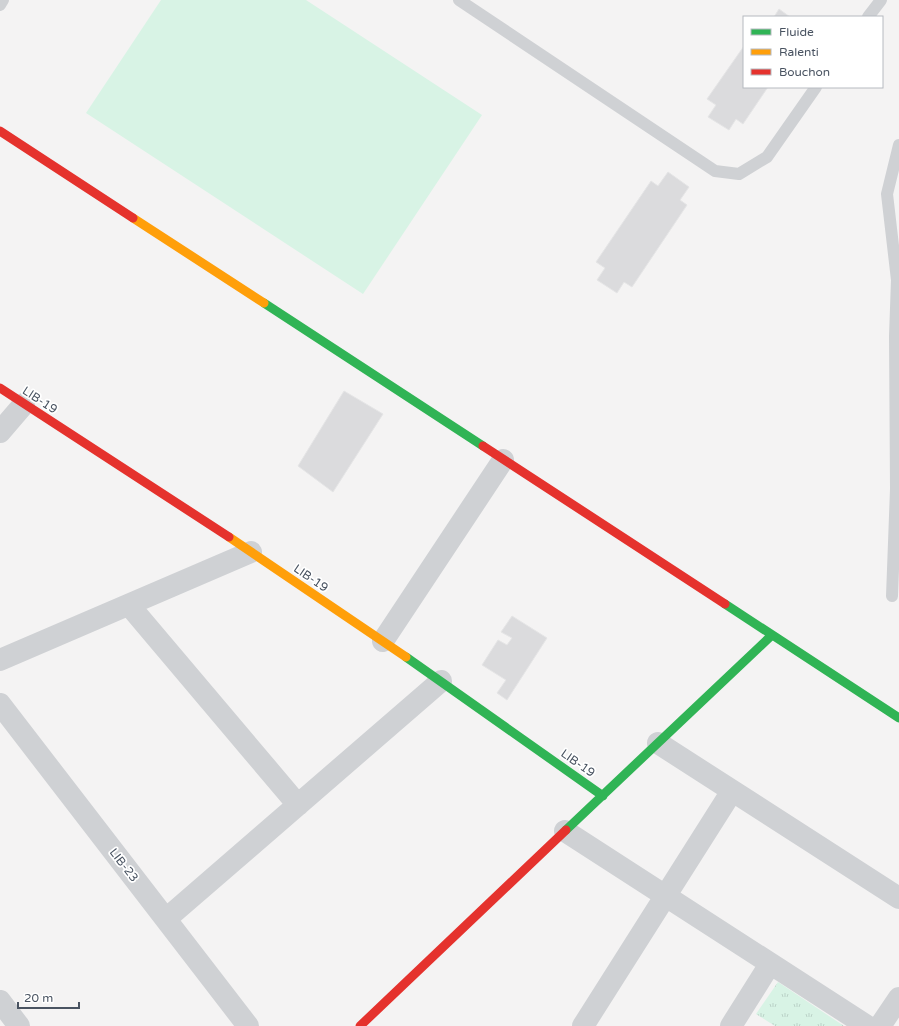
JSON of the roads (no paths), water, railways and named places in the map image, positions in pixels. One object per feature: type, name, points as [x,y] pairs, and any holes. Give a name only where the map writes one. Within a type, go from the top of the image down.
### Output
[{"type":"street","points":[[0,131],[899,718]]},
{"type":"street","name":"LIB-19","points":[[0,388],[251,552],[383,641],[603,796]]},
{"type":"street","points":[[0,432],[24,404]]},
{"type":"street","points":[[383,641],[503,460]]},
{"type":"street","points":[[0,660],[251,552]]},
{"type":"street","points":[[129,605],[298,805]]},
{"type":"street","points":[[360,1026],[772,635]]},
{"type":"street","points":[[166,919],[441,681]]},
{"type":"street","name":"LIB-23","points":[[0,704],[248,1026]]},
{"type":"street","points":[[658,743],[899,898]]},
{"type":"street","points":[[588,1024],[665,896],[732,790]]},
{"type":"street","points":[[565,831],[867,1026]]},
{"type":"street","points":[[740,1022],[770,964]]},
{"type":"street","points":[[880,1026],[899,998]]},
{"type":"street","points":[[0,1001],[19,1026]]},
{"type":"lane","points":[[0,5],[3,0]]},
{"type":"lane","points":[[459,0],[715,171],[739,174],[767,157],[815,88]]},
{"type":"lane","points":[[869,16],[881,0]]},
{"type":"lane","points":[[892,596],[896,489],[895,336],[897,280],[887,194],[899,145]]}]
